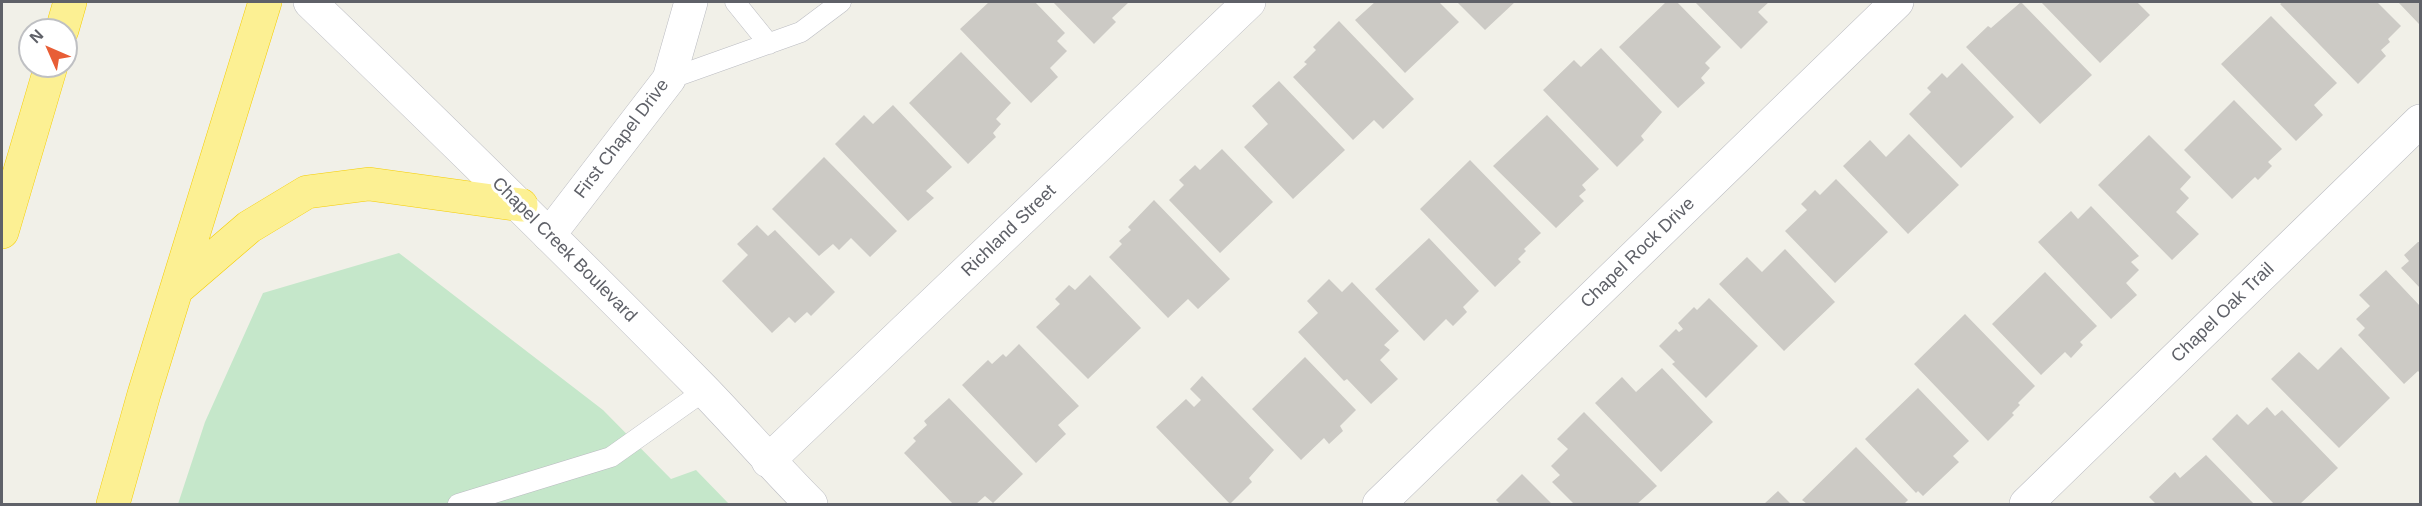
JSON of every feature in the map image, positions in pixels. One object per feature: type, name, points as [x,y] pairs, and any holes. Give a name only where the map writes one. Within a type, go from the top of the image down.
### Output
[{"type":"highway","points":[[65,18],[70,2]]},
{"type":"highway","points":[[113,504],[144,394],[265,2]]},
{"type":"highway","points":[[2,232],[47,78]]},
{"type":"highway","points":[[178,288],[249,227],[307,192],[369,184],[521,205]]},
{"type":"street","name":"Chapel Creek Boulevard","points":[[310,2],[521,205],[704,390],[768,461],[811,504]]},
{"type":"street","name":"First Chapel Drive","points":[[549,235],[669,79],[689,2]]},
{"type":"street","name":"Richland Street","points":[[768,461],[1249,2]]},
{"type":"street","name":"Chapel Rock Drive","points":[[1379,504],[1897,2]]},
{"type":"street","name":"Chapel Oak Trail","points":[[2026,504],[2421,121]]},
{"type":"lane","points":[[735,2],[769,44]]},
{"type":"lane","points":[[669,79],[801,32],[841,2]]},
{"type":"lane","points":[[458,504],[611,457],[704,390]]},
{"type":"green space","points":[[399,253],[603,410],[671,479],[696,470],[729,504],[178,504],[205,422],[263,293]]},
{"type":"building","points":[[989,2],[1035,2],[1065,33],[1057,41],[1067,51],[1050,68],[1058,77],[1031,103],[960,29]]},
{"type":"building","points":[[1053,2],[1129,2],[1112,18],[1116,22],[1094,44]]},
{"type":"building","points":[[1375,2],[1439,2],[1459,22],[1405,73],[1355,20]]},
{"type":"building","points":[[1457,2],[1515,2],[1485,30]]},
{"type":"building","points":[[1666,2],[1677,2],[1721,47],[1705,63],[1710,68],[1701,78],[1705,83],[1678,108],[1619,47]]},
{"type":"building","points":[[1695,2],[1769,2],[1758,12],[1768,22],[1741,49]]},
{"type":"building","points":[[2021,2],[2092,75],[2040,124],[1966,47],[1988,26],[1991,28]]},
{"type":"building","points":[[2041,2],[2137,2],[2150,15],[2100,63]]},
{"type":"building","points":[[2283,2],[2377,2],[2401,26],[2381,50],[2386,56],[2358,84],[2280,4]]},
{"type":"building","points":[[2398,2],[2420,2],[2419,24]]},
{"type":"building","points":[[2271,16],[2337,83],[2314,105],[2323,115],[2296,141],[2221,64]]},
{"type":"building","points":[[1339,21],[1414,99],[1383,129],[1374,120],[1353,140],[1293,77],[1307,64],[1304,62],[1316,50],[1313,47]]},
{"type":"building","points":[[1601,48],[1662,112],[1641,136],[1644,140],[1617,167],[1543,90],[1574,60],[1581,67]]},
{"type":"building","points":[[961,52],[1011,103],[996,119],[1001,124],[993,133],[996,137],[968,164],[909,103]]},
{"type":"building","points":[[1962,63],[2014,117],[1961,168],[1909,114],[1931,92],[1927,88],[1942,73],[1947,78]]},
{"type":"building","points":[[1279,81],[1345,150],[1293,199],[1244,147],[1268,124],[1252,106]]},
{"type":"building","points":[[2234,100],[2282,149],[2268,162],[2272,166],[2258,180],[2255,177],[2232,199],[2184,150]]},
{"type":"building","points":[[893,105],[952,167],[926,191],[934,198],[908,221],[835,144],[864,115],[873,124]]},
{"type":"building","points":[[1547,115],[1599,169],[1582,185],[1586,190],[1579,196],[1584,201],[1556,228],[1493,166]]},
{"type":"building","points":[[1909,134],[1959,185],[1908,234],[1843,166],[1870,140],[1886,157]]},
{"type":"building","points":[[2149,135],[2191,177],[2180,189],[2189,198],[2176,212],[2199,234],[2172,260],[2098,185]]},
{"type":"building","points":[[1222,149],[1273,202],[1220,253],[1169,200],[1184,185],[1179,180],[1195,165],[1200,170]]},
{"type":"building","points":[[824,157],[897,231],[870,257],[851,238],[839,250],[833,244],[819,256],[772,209]]},
{"type":"building","points":[[1470,160],[1541,233],[1524,249],[1526,251],[1518,259],[1521,262],[1495,287],[1420,209]]},
{"type":"building","points":[[1836,179],[1888,232],[1835,283],[1785,231],[1807,210],[1801,204],[1815,190],[1820,195]]},
{"type":"building","points":[[1154,200],[1230,279],[1198,309],[1188,299],[1168,318],[1109,257],[1122,244],[1119,241],[1131,230],[1128,227]]},
{"type":"building","points":[[2091,206],[2139,256],[2131,262],[2139,270],[2126,283],[2137,295],[2111,319],[2038,242],[2071,211],[2078,219]]},
{"type":"building","points":[[757,225],[768,236],[775,230],[835,292],[811,316],[807,312],[795,323],[789,317],[772,333],[722,281],[748,255],[737,244]]},
{"type":"building","points":[[1429,238],[1479,291],[1463,307],[1467,312],[1453,326],[1446,319],[1424,341],[1375,289]]},
{"type":"building","points":[[2420,242],[2420,288],[2401,268],[2409,261],[2404,255]]},
{"type":"building","points":[[1785,249],[1835,302],[1784,351],[1719,284],[1747,257],[1762,272]]},
{"type":"building","points":[[2386,270],[2420,306],[2420,373],[2418,371],[2404,384],[2358,335],[2365,328],[2356,319],[2370,306],[2359,295]]},
{"type":"building","points":[[2045,272],[2097,326],[2080,342],[2083,345],[2071,358],[2065,352],[2041,375],[1992,324]]},
{"type":"building","points":[[1090,275],[1141,328],[1088,379],[1036,327],[1060,304],[1055,299],[1069,285],[1075,290]]},
{"type":"building","points":[[1329,279],[1342,292],[1352,282],[1399,331],[1384,345],[1390,350],[1380,360],[1398,379],[1371,404],[1347,379],[1344,381],[1298,332],[1318,313],[1307,301]]},
{"type":"building","points":[[1709,298],[1758,346],[1706,398],[1672,364],[1675,362],[1659,346],[1676,329],[1679,332],[1683,329],[1678,323],[1694,307],[1697,310]]},
{"type":"building","points":[[1965,314],[2035,386],[2018,403],[2020,405],[2012,413],[2014,415],[1988,441],[1914,364]]},
{"type":"building","points":[[1019,344],[1079,406],[1058,425],[1066,434],[1036,463],[962,385],[988,360],[992,364],[1003,354],[1006,357]]},
{"type":"building","points":[[2341,347],[2390,398],[2339,448],[2271,379],[2299,352],[2318,370]]},
{"type":"building","points":[[1305,357],[1356,410],[1340,426],[1343,431],[1329,444],[1324,438],[1301,460],[1252,409]]},
{"type":"building","points":[[1662,368],[1713,422],[1661,472],[1595,403],[1622,377],[1636,392]]},
{"type":"building","points":[[1202,376],[1274,450],[1249,478],[1252,482],[1230,504],[1156,427],[1186,399],[1194,407],[1201,400],[1190,389]]},
{"type":"building","points":[[1918,388],[1969,441],[1953,456],[1959,462],[1923,496],[1918,491],[1916,493],[1865,439]]},
{"type":"building","points":[[949,398],[1023,474],[993,503],[985,496],[976,504],[953,504],[904,453],[916,441],[913,438],[927,425],[924,421]]},
{"type":"building","points":[[2267,407],[2275,416],[2282,410],[2338,468],[2300,504],[2274,504],[2212,439],[2237,414],[2248,425]]},
{"type":"building","points":[[1584,412],[1657,486],[1637,504],[1574,504],[1552,482],[1560,475],[1551,466],[1568,449],[1557,439]]},
{"type":"building","points":[[1856,447],[1908,500],[1904,504],[1807,504],[1802,500]]},
{"type":"building","points":[[2206,455],[2254,504],[2156,504],[2149,497],[2175,472],[2180,478]]},
{"type":"building","points":[[1522,474],[1552,504],[1500,504],[1496,500]]},
{"type":"building","points":[[1778,491],[1791,504],[1764,504]]}]
